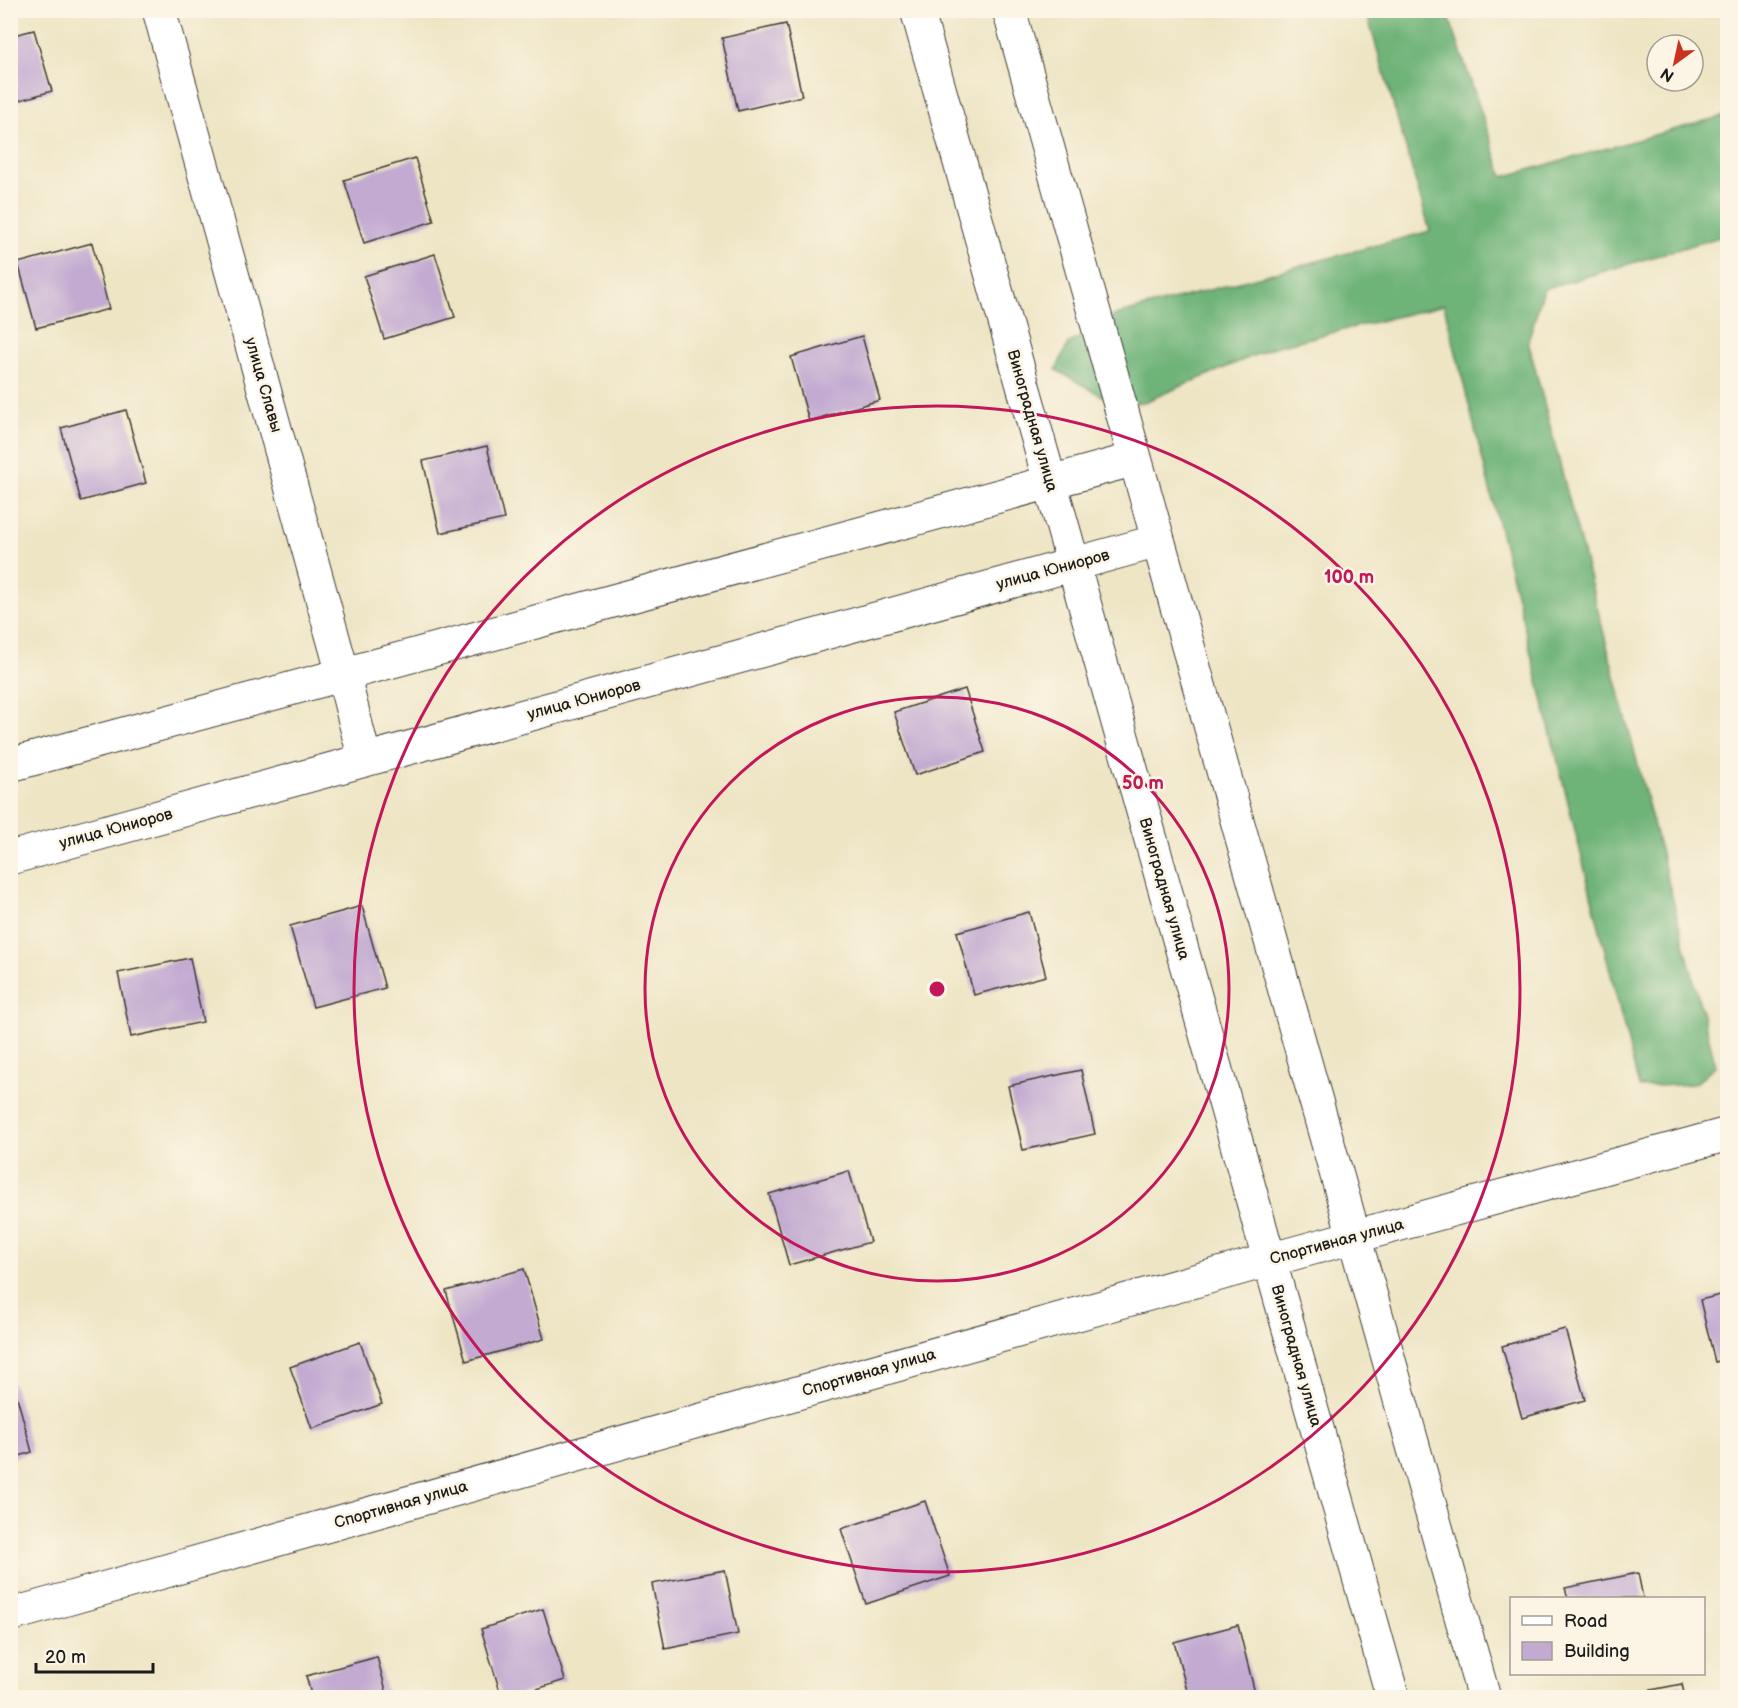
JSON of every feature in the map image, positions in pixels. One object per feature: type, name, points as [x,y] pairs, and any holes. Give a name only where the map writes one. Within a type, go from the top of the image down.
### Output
[{"type":"street","name":"улица Славы","points":[[159,10],[365,760]]},
{"type":"street","name":"Виноградная улица","points":[[916,10],[1393,1698]]},
{"type":"street","points":[[1009,10],[1484,1698]]},
{"type":"street","points":[[10,765],[1135,459]]},
{"type":"street","name":"улица Юниоров","points":[[10,858],[1158,541]]},
{"type":"street","name":"Спортивная улица","points":[[10,1615],[1269,1260],[1728,1134]]},
{"type":"green space","points":[[1366,11],[1447,11],[1503,177],[1727,115],[1727,235],[1544,289],[1528,341],[1716,1066],[1695,1084],[1639,1087],[1444,305],[1274,347],[1142,403],[1111,401],[1056,370],[1068,344],[1116,315],[1430,231]]},
{"type":"building","points":[[786,24],[802,96],[738,111],[722,38]]},
{"type":"building","points":[[34,30],[52,91],[10,103],[10,36]]},
{"type":"building","points":[[415,158],[434,221],[364,243],[344,180]]},
{"type":"building","points":[[92,243],[109,309],[36,328],[18,263]]},
{"type":"building","points":[[435,254],[455,317],[384,339],[364,276]]},
{"type":"building","points":[[862,336],[880,400],[809,421],[791,357]]},
{"type":"building","points":[[126,410],[146,483],[81,501],[61,428]]},
{"type":"building","points":[[487,446],[504,519],[440,533],[423,461]]},
{"type":"building","points":[[965,689],[985,752],[915,775],[894,712]]},
{"type":"building","points":[[362,906],[385,988],[313,1007],[290,926]]},
{"type":"building","points":[[1029,912],[1046,976],[974,995],[957,932]]},
{"type":"building","points":[[190,958],[203,1022],[131,1037],[118,973]]},
{"type":"building","points":[[1081,1070],[1095,1134],[1023,1150],[1008,1086]]},
{"type":"building","points":[[849,1171],[870,1242],[789,1265],[769,1194]]},
{"type":"building","points":[[524,1269],[544,1339],[466,1361],[446,1291]]},
{"type":"building","points":[[1728,1293],[1728,1359],[1715,1362],[1700,1300]]},
{"type":"building","points":[[1565,1329],[1585,1400],[1522,1418],[1502,1346]]},
{"type":"building","points":[[360,1342],[382,1404],[312,1429],[290,1367]]},
{"type":"building","points":[[13,1382],[32,1452],[10,1459],[10,1383]]},
{"type":"building","points":[[925,1501],[950,1576],[866,1604],[841,1529]]},
{"type":"building","points":[[725,1570],[738,1634],[665,1649],[652,1584]]},
{"type":"building","points":[[1638,1573],[1643,1597],[1568,1597],[1565,1588]]},
{"type":"building","points":[[543,1609],[565,1680],[509,1698],[502,1698],[481,1629]]},
{"type":"building","points":[[1238,1625],[1256,1697],[1189,1698],[1174,1642]]},
{"type":"building","points":[[377,1657],[388,1698],[312,1698],[306,1676]]},
{"type":"building","points":[[1682,1684],[1685,1698],[1620,1698],[1620,1696]]},
{"type":"building","points":[[256,1692],[258,1698],[238,1698],[238,1697]]}]
